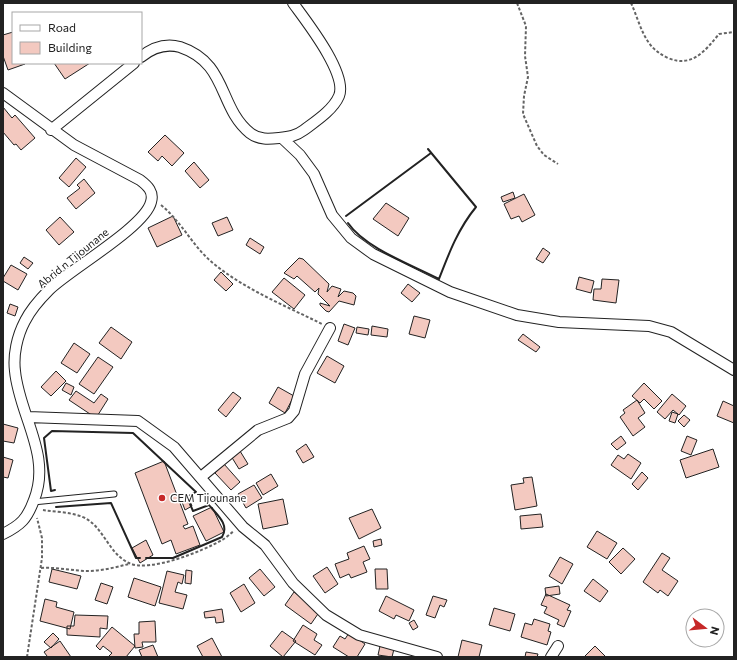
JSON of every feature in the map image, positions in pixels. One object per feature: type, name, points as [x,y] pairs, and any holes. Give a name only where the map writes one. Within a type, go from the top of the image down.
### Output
[{"type":"street","points":[[142,56],[162,46],[173,45],[196,54],[208,64],[220,83],[240,123],[252,134],[266,139],[297,136],[321,117],[339,95],[339,80],[334,66],[293,3]]},
{"type":"street","points":[[51,130],[133,64]]},
{"type":"street","points":[[3,93],[51,130],[74,145],[140,180],[150,189],[151,199]]},
{"type":"street","points":[[282,138],[300,155],[314,174],[332,215],[351,238],[373,254],[450,292],[517,315],[559,322],[649,326],[671,332],[734,370]]},
{"type":"street","name":"Abrid n Tijounane","points":[[3,534],[21,525],[33,505],[38,492],[38,450],[15,372],[15,352],[24,322],[49,290],[141,218],[148,210],[151,199]]},
{"type":"street","points":[[201,477],[258,430],[288,418],[294,411],[305,374],[330,328]]},
{"type":"street","points":[[28,417],[138,422],[174,447],[243,527],[265,545],[293,583],[326,615],[347,629],[372,639],[437,657]]},
{"type":"street","points":[[551,657],[558,646]]},
{"type":"lane","points":[[33,505],[114,494]]},
{"type":"path","points":[[517,3],[526,26],[525,56],[528,77],[524,96],[523,114],[530,132],[540,150],[544,155],[558,164]]},
{"type":"path","points":[[631,3],[648,42],[658,54],[678,62],[692,60],[705,51],[719,34],[734,32]]},
{"type":"path","points":[[151,199],[162,205],[172,214],[199,250],[215,265],[242,283],[330,328]]},
{"type":"path","points":[[26,657],[41,568],[42,538],[33,505],[75,514],[86,519],[96,527],[112,550],[129,564]]},
{"type":"path","points":[[41,568],[58,567],[88,572],[111,569],[129,564],[145,566],[167,562],[223,540],[233,531],[243,527]]},
{"type":"building","points":[[12,32],[12,64],[25,64],[8,70],[3,56],[3,35]]},
{"type":"building","points":[[55,64],[88,64],[65,79]]},
{"type":"building","points":[[3,107],[12,118],[15,115],[35,138],[21,150],[16,144],[14,145],[3,132]]},
{"type":"building","points":[[165,135],[184,153],[172,166],[162,156],[158,161],[148,152]]},
{"type":"building","points":[[76,158],[86,167],[69,187],[59,178]]},
{"type":"building","points":[[194,162],[209,180],[200,188],[185,171]]},
{"type":"building","points":[[84,179],[95,193],[76,209],[67,198],[80,188],[77,185]]},
{"type":"building","points":[[513,192],[515,198],[503,202],[501,197]]},
{"type":"building","points":[[524,194],[535,215],[522,222],[519,216],[511,219],[504,204]]},
{"type":"building","points":[[386,203],[409,218],[398,236],[373,219]]},
{"type":"building","points":[[173,216],[182,235],[157,247],[148,228]]},
{"type":"building","points":[[60,217],[74,232],[59,245],[46,230]]},
{"type":"building","points":[[227,217],[233,230],[218,236],[212,223]]},
{"type":"building","points":[[250,238],[264,247],[260,254],[246,245]]},
{"type":"building","points":[[543,248],[550,253],[543,263],[536,259]]},
{"type":"building","points":[[24,257],[33,263],[28,269],[20,263]]},
{"type":"building","points":[[299,258],[303,259],[329,284],[327,292],[332,286],[341,289],[338,297],[344,291],[353,293],[356,296],[354,305],[339,301],[329,312],[326,311],[320,303],[330,306],[318,294],[319,288],[315,292],[297,276],[294,279],[284,273]]},
{"type":"building","points":[[11,265],[27,274],[18,290],[3,281],[3,278]]},
{"type":"building","points":[[221,272],[233,284],[226,291],[214,280]]},
{"type":"building","points":[[579,277],[594,281],[591,293],[576,289]]},
{"type":"building","points":[[284,278],[305,295],[294,309],[272,292]]},
{"type":"building","points":[[602,279],[619,280],[616,303],[593,300],[594,289],[601,289]]},
{"type":"building","points":[[408,284],[420,293],[412,302],[401,293]]},
{"type":"building","points":[[10,304],[18,307],[15,316],[7,313]]},
{"type":"building","points":[[414,316],[430,320],[425,338],[409,334]]},
{"type":"building","points":[[344,324],[355,328],[348,345],[338,341]]},
{"type":"building","points":[[372,326],[388,329],[387,337],[371,335]]},
{"type":"building","points":[[111,327],[132,342],[121,359],[99,343]]},
{"type":"building","points":[[357,327],[369,329],[368,335],[356,333]]},
{"type":"building","points":[[523,334],[540,347],[536,352],[518,340]]},
{"type":"building","points":[[74,343],[90,354],[77,373],[61,363]]},
{"type":"building","points":[[327,356],[344,366],[335,383],[317,373]]},
{"type":"building","points":[[98,357],[113,367],[94,394],[79,384]]},
{"type":"building","points":[[56,371],[66,381],[51,396],[41,387]]},
{"type":"building","points":[[66,383],[74,387],[71,395],[62,390]]},
{"type":"building","points":[[644,383],[662,401],[654,409],[644,399],[640,403],[632,396]]},
{"type":"building","points":[[278,387],[294,396],[285,413],[269,403]]},
{"type":"building","points":[[76,391],[94,403],[101,394],[108,399],[96,418],[69,400]]},
{"type":"building","points":[[233,392],[241,398],[226,417],[218,410]]},
{"type":"building","points":[[672,394],[686,406],[679,415],[673,410],[665,419],[657,412]]},
{"type":"building","points":[[637,400],[645,413],[638,418],[645,427],[633,436],[620,417],[625,413],[623,410]]},
{"type":"building","points":[[723,401],[734,406],[734,423],[717,416]]},
{"type":"building","points":[[672,412],[678,414],[675,423],[669,421]]},
{"type":"building","points":[[684,415],[690,420],[684,427],[678,421]]},
{"type":"building","points":[[3,424],[18,428],[14,443],[3,441]]},
{"type":"building","points":[[621,436],[626,443],[617,450],[611,444]]},
{"type":"building","points":[[687,436],[697,440],[691,455],[681,451]]},
{"type":"building","points":[[306,444],[314,457],[303,463],[296,451]]},
{"type":"building","points":[[713,449],[719,467],[686,478],[680,460]]},
{"type":"building","points":[[240,451],[248,464],[239,469],[231,456]]},
{"type":"building","points":[[628,454],[641,463],[631,479],[611,465],[618,455],[624,459]]},
{"type":"building","points":[[3,457],[13,460],[8,478],[3,477]]},
{"type":"building","name":"CEM Tijounane","points":[[164,461],[188,524],[183,526],[185,529],[193,526],[200,545],[176,554],[171,540],[162,544],[135,473]]},
{"type":"building","points":[[224,464],[240,482],[231,490],[215,473]]},
{"type":"building","points":[[642,472],[648,478],[638,490],[632,484]]},
{"type":"building","points":[[271,474],[278,486],[263,495],[256,483]]},
{"type":"building","points":[[532,477],[537,506],[515,510],[511,485],[524,483],[523,478]]},
{"type":"building","points":[[254,485],[262,498],[246,508],[238,494]]},
{"type":"building","points":[[189,499],[192,506],[185,510],[182,502]]},
{"type":"building","points":[[283,499],[288,524],[263,529],[258,504]]},
{"type":"building","points":[[212,507],[224,532],[206,541],[193,516]]},
{"type":"building","points":[[372,509],[381,528],[359,539],[349,518]]},
{"type":"building","points":[[541,514],[543,527],[521,529],[520,516]]},
{"type":"building","points":[[597,531],[617,543],[607,559],[587,547]]},
{"type":"building","points":[[381,539],[382,545],[374,547],[373,541]]},
{"type":"building","points":[[146,540],[153,555],[140,563],[132,548]]},
{"type":"building","points":[[364,546],[370,559],[363,562],[367,572],[351,578],[349,574],[340,578],[335,564],[349,559],[347,553]]},
{"type":"building","points":[[623,548],[635,559],[621,574],[609,562]]},
{"type":"building","points":[[662,553],[670,558],[662,570],[678,581],[668,596],[660,590],[658,593],[643,582]]},
{"type":"building","points":[[560,557],[573,564],[562,584],[549,576]]},
{"type":"building","points":[[327,567],[338,584],[325,593],[313,576]]},
{"type":"building","points":[[52,569],[81,576],[77,589],[49,582]]},
{"type":"building","points":[[260,569],[275,587],[264,596],[249,578]]},
{"type":"building","points":[[375,569],[387,569],[388,589],[376,589]]},
{"type":"building","points":[[186,570],[192,571],[191,584],[185,583]]},
{"type":"building","points":[[167,571],[184,575],[182,584],[178,582],[175,592],[187,595],[183,609],[159,603]]},
{"type":"building","points":[[134,578],[161,587],[155,606],[128,597]]},
{"type":"building","points":[[593,579],[608,591],[600,602],[584,591]]},
{"type":"building","points":[[101,583],[113,587],[107,604],[95,600]]},
{"type":"building","points":[[244,584],[255,603],[241,612],[230,593]]},
{"type":"building","points":[[559,586],[560,594],[546,596],[545,588]]},
{"type":"building","points":[[294,592],[320,611],[311,624],[285,605]]},
{"type":"building","points":[[546,594],[570,605],[567,610],[571,611],[564,627],[557,624],[559,620],[544,613],[547,607],[541,605]]},
{"type":"building","points":[[386,596],[414,610],[409,621],[396,615],[394,619],[379,611]]},
{"type":"building","points":[[433,596],[447,600],[444,607],[440,605],[435,618],[426,615]]},
{"type":"building","points":[[45,599],[57,602],[56,607],[74,612],[70,629],[40,621]]},
{"type":"building","points":[[494,608],[515,614],[510,631],[489,625]]},
{"type":"building","points":[[222,609],[224,622],[216,623],[215,617],[205,618],[204,612]]},
{"type":"building","points":[[75,615],[108,616],[107,629],[100,628],[100,637],[67,635],[67,626],[74,626]]},
{"type":"building","points":[[534,619],[550,624],[548,631],[551,632],[547,645],[521,637],[525,623],[532,625]]},
{"type":"building","points":[[414,620],[418,627],[413,630],[409,623]]},
{"type":"building","points":[[155,621],[156,642],[142,642],[143,647],[135,648],[134,634],[139,634],[139,622]]},
{"type":"building","points":[[303,625],[317,634],[314,640],[322,645],[315,655],[293,641]]},
{"type":"building","points":[[112,627],[135,646],[126,657],[108,657],[112,653],[103,646],[100,650],[96,646]]},
{"type":"building","points":[[282,631],[296,641],[283,657],[270,646]]},
{"type":"building","points":[[53,633],[59,639],[51,648],[44,642]]},
{"type":"building","points":[[349,633],[365,644],[357,657],[349,657],[333,647],[340,636],[345,639]]},
{"type":"building","points":[[212,638],[222,657],[203,657],[197,646]]},
{"type":"building","points":[[462,640],[482,645],[479,657],[458,657]]},
{"type":"building","points":[[60,641],[71,657],[46,657],[47,656],[44,652]]},
{"type":"building","points":[[153,645],[158,657],[142,657],[139,650]]},
{"type":"building","points":[[380,646],[394,649],[392,657],[378,655]]},
{"type":"building","points":[[595,646],[606,657],[584,657]]},
{"type":"building","points":[[526,652],[538,654],[537,657],[525,657]]},
{"type":"wall","points":[[348,223],[356,232],[377,248],[439,279],[459,233],[476,207],[428,149]]},
{"type":"wall","points":[[346,216],[431,153]]},
{"type":"wall","points":[[55,490],[51,491],[44,438],[52,431],[133,433],[196,492],[187,497],[193,511],[209,505],[221,520],[224,528],[222,537],[173,558],[146,558]]},
{"type":"wall","points":[[56,507],[111,503],[136,558],[140,558]]},
{"type":"place","name":"CEM Tijounane","points":[[162,498]]}]
